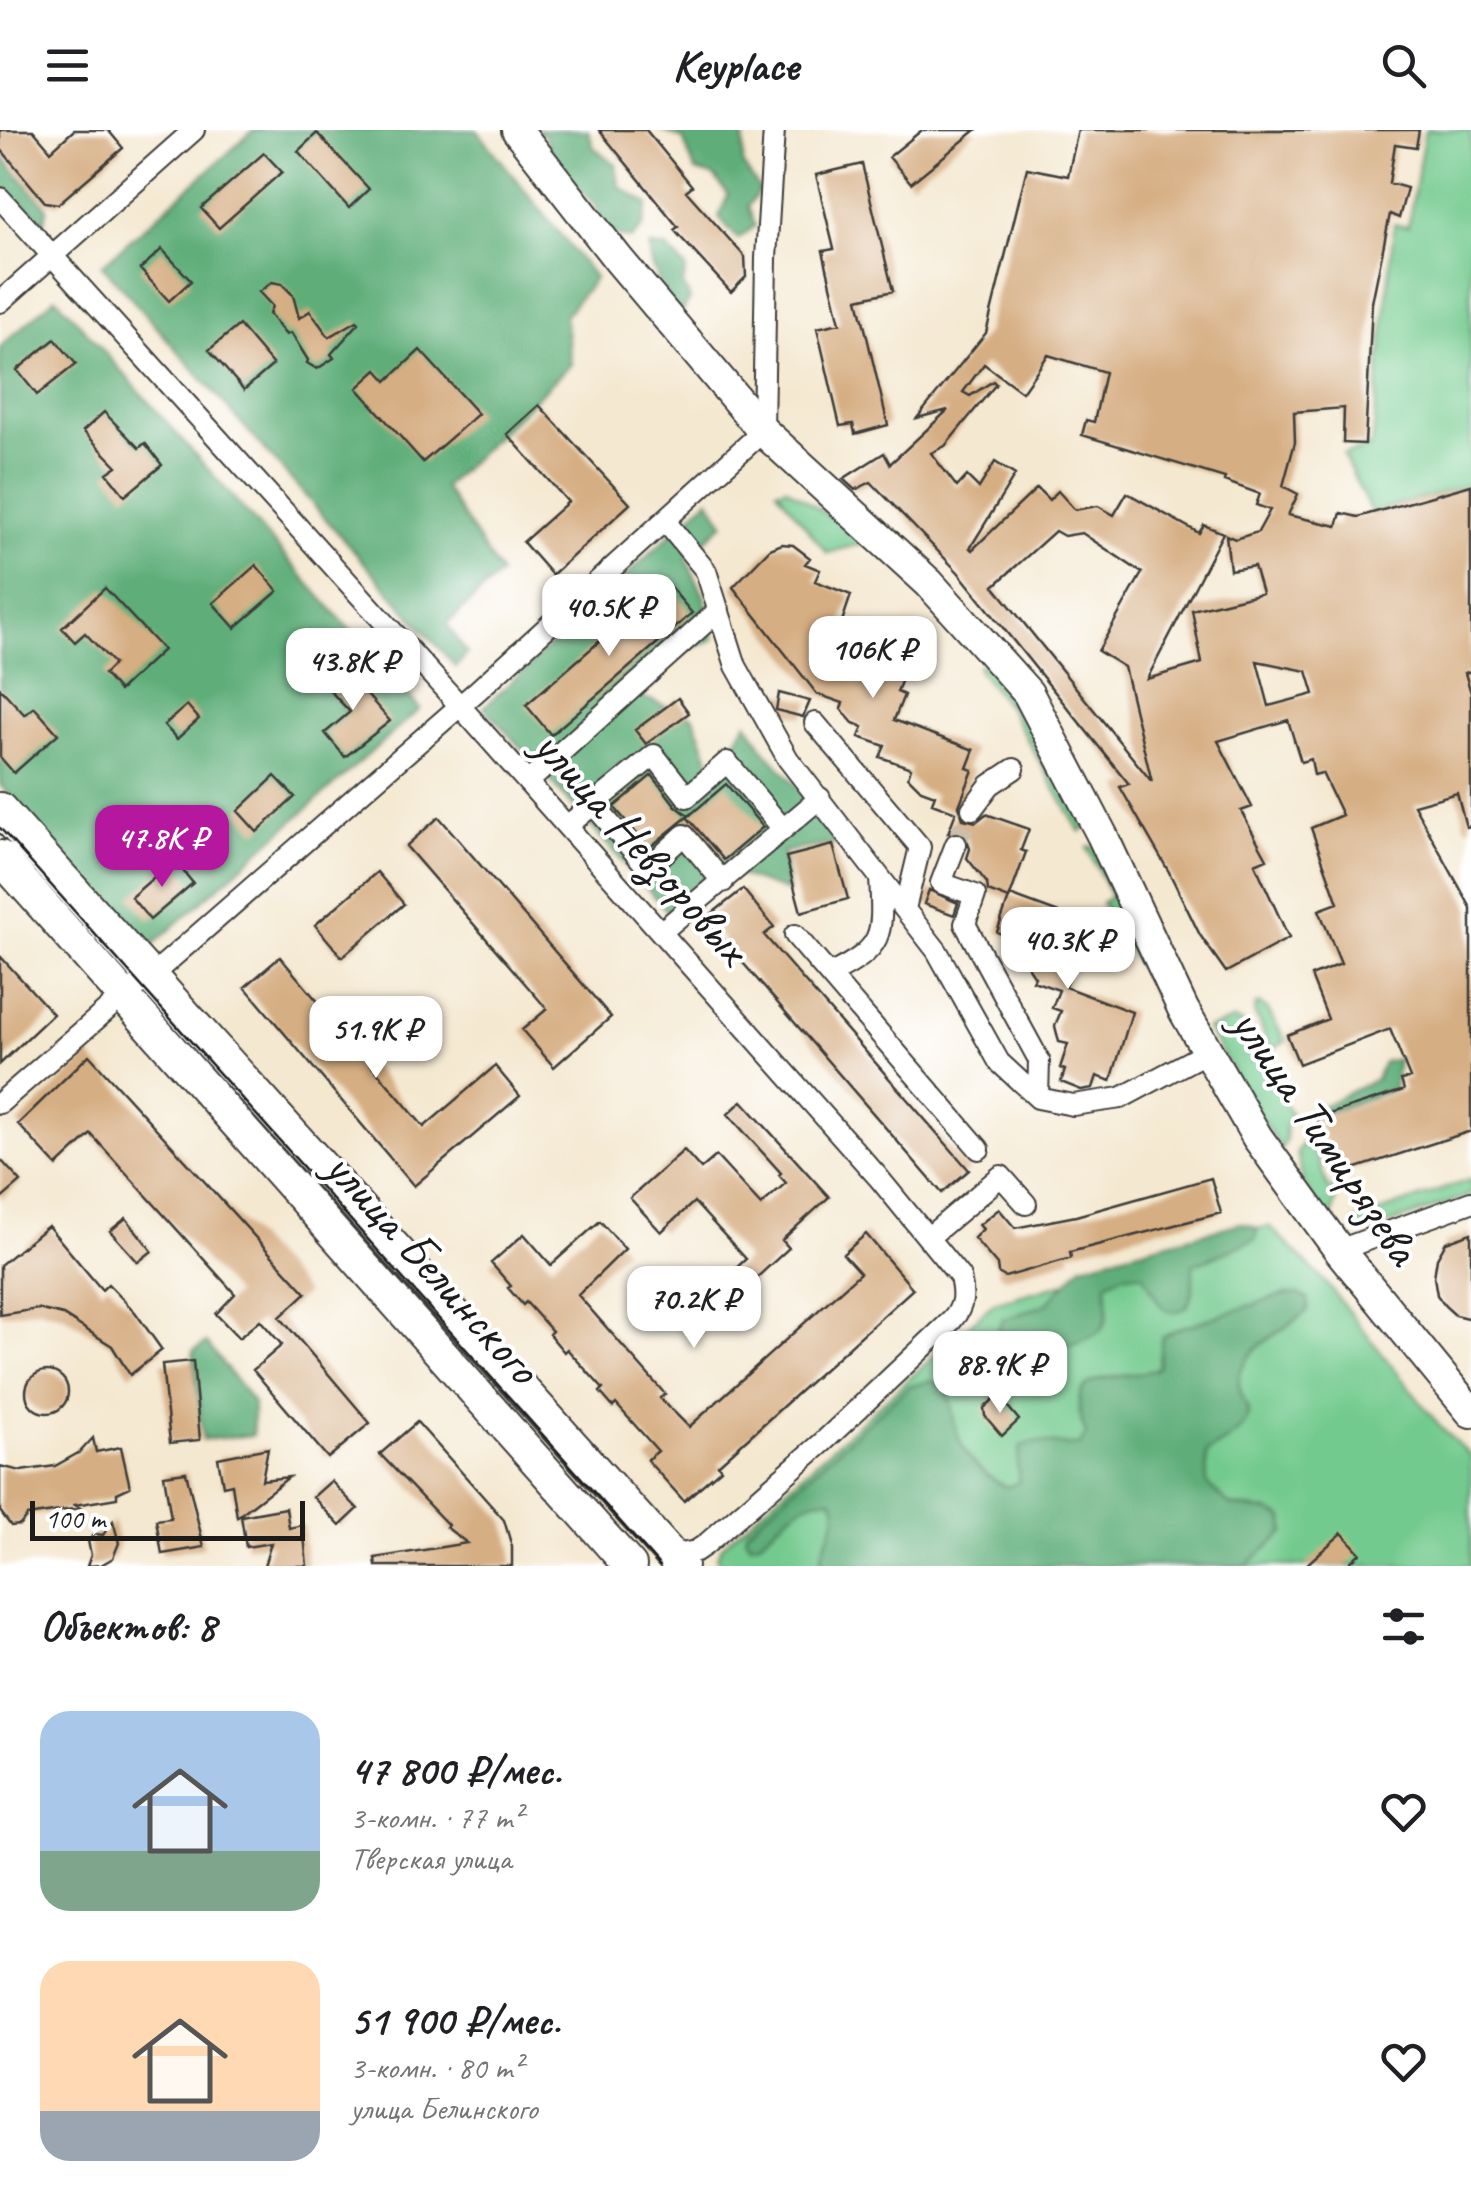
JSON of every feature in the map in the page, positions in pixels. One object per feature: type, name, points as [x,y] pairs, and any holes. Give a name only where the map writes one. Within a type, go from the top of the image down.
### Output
[{"type":"main road","name":"улица Белинского","points":[[0,809],[672,1563]]},
{"type":"main road","name":"улица Белинского","points":[[0,856],[630,1566]]},
{"type":"street","points":[[0,302],[194,130]]},
{"type":"street","name":"улица Тимирязева","points":[[517,130],[618,259],[762,431],[929,583],[1028,694],[1102,835],[1207,1052],[1264,1148],[1339,1250],[1471,1412]]},
{"type":"street","points":[[0,1103],[460,706],[762,431],[774,130]]},
{"type":"street","name":"улица Невзоровых","points":[[0,198],[528,782],[929,1237],[960,1278],[964,1294],[960,1310],[952,1320],[705,1546],[672,1563]]},
{"type":"street","points":[[665,521],[706,571],[736,666],[788,759],[936,951],[999,1062],[1038,1098],[1073,1105],[1121,1098],[1207,1052]]},
{"type":"street","points":[[528,782],[719,610]]},
{"type":"street","points":[[815,723],[920,847],[905,909]]},
{"type":"street","points":[[566,826],[654,755],[687,796],[727,762],[783,829]]},
{"type":"street","points":[[972,809],[990,785],[1014,769]]},
{"type":"street","points":[[661,932],[820,798]]},
{"type":"street","points":[[594,804],[648,868],[684,835],[723,882]]},
{"type":"street","points":[[956,844],[941,883],[974,895],[965,924],[1040,1060],[1038,1098]]},
{"type":"street","points":[[831,974],[858,961],[873,948],[882,923],[880,876]]},
{"type":"street","points":[[795,935],[980,1150]]},
{"type":"street","points":[[929,1237],[1001,1176],[1026,1204]]},
{"type":"street","points":[[1339,1250],[1471,1202]]},
{"type":"green space","points":[[254,130],[477,130],[595,278],[565,315],[571,364],[444,487],[500,574],[447,624],[467,654],[456,667],[102,265]]},
{"type":"green space","points":[[536,130],[588,130],[594,148],[616,164],[619,186],[648,204],[643,227],[631,239],[605,233],[596,206],[552,162],[545,136]]},
{"type":"green space","points":[[661,130],[736,130],[744,135],[743,165],[760,190],[748,206],[755,226],[738,239],[719,217],[728,195],[714,176],[695,171],[683,139]]},
{"type":"green space","points":[[1425,130],[1471,130],[1471,485],[1371,512],[1343,455],[1372,446],[1394,224],[1408,226]]},
{"type":"green space","points":[[0,154],[47,208],[44,224],[29,223],[0,189]]},
{"type":"green space","points":[[650,247],[667,248],[686,268],[683,284],[690,299],[682,312],[664,304]]},
{"type":"green space","points":[[56,297],[420,709],[148,949],[0,785],[0,347]]},
{"type":"green space","points":[[786,487],[861,537],[864,543],[827,553],[777,490]]},
{"type":"green space","points":[[709,499],[724,523],[686,558],[705,598],[714,639],[688,649],[637,695],[694,717],[711,764],[730,752],[747,722],[764,749],[846,842],[783,852],[788,892],[739,875],[668,912],[484,707]]},
{"type":"green space","points":[[986,664],[1022,709],[1086,828],[1080,832],[1009,708],[979,671],[978,665]]},
{"type":"green space","points":[[1091,846],[1160,996],[1157,999],[1102,903],[1111,896],[1087,848]]},
{"type":"green space","points":[[1260,1004],[1268,1010],[1286,1041],[1271,1050],[1254,1012]]},
{"type":"green space","points":[[1233,1020],[1242,1023],[1292,1117],[1285,1126],[1281,1150],[1207,1029]]},
{"type":"green space","points":[[1398,1059],[1394,1089],[1314,1117],[1316,1109],[1376,1079],[1383,1062]]},
{"type":"green space","points":[[1309,1133],[1328,1189],[1337,1189],[1331,1223],[1304,1187],[1297,1152]]},
{"type":"green space","points":[[1471,1179],[1471,1195],[1365,1233],[1355,1221]]},
{"type":"green space","points":[[1241,1223],[1257,1228],[1256,1239],[1193,1265],[1193,1292],[1187,1307],[1177,1311],[1164,1308],[1142,1274],[1123,1274],[1107,1283],[1106,1320],[1095,1334],[1035,1356],[1017,1358],[1003,1351],[997,1334],[1002,1320],[1047,1304],[1082,1265]]},
{"type":"green space","points":[[1269,1226],[1322,1278],[1442,1429],[1471,1456],[1471,1566],[719,1566],[717,1556],[723,1545],[994,1303]]},
{"type":"green space","points":[[1286,1294],[1308,1299],[1308,1310],[1249,1357],[1239,1379],[1248,1417],[1230,1439],[1206,1453],[1207,1484],[1230,1505],[1269,1511],[1284,1518],[1285,1532],[1246,1566],[822,1566],[835,1517],[833,1499],[802,1506],[759,1542],[750,1544],[745,1537],[747,1530],[908,1387],[930,1381],[945,1385],[967,1455],[1007,1487],[1019,1482],[1017,1462],[1021,1446],[1036,1442],[1080,1445],[1086,1434],[1079,1411],[1080,1396],[1086,1386],[1096,1380],[1158,1368],[1162,1337],[1177,1329]]},
{"type":"green space","points":[[207,1343],[253,1403],[253,1435],[203,1440],[193,1351]]},
{"type":"building","points":[[0,130],[33,130],[51,151],[74,130],[108,130],[123,148],[58,204],[45,202],[0,148]]},
{"type":"building","points":[[599,130],[646,130],[692,186],[686,191],[745,257],[746,277],[731,292],[674,230],[678,227]]},
{"type":"building","points":[[922,130],[976,130],[911,183],[889,157]]},
{"type":"building","points":[[1078,130],[1419,130],[1416,147],[1395,144],[1389,183],[1407,188],[1399,218],[1390,214],[1372,303],[1365,444],[1343,443],[1344,408],[1294,412],[1295,442],[1283,486],[1298,494],[1288,515],[1337,526],[1341,513],[1358,517],[1471,485],[1471,671],[1465,673],[1471,693],[1471,826],[1466,827],[1457,793],[1414,805],[1471,908],[1471,1131],[1335,1175],[1317,1118],[1404,1090],[1401,1080],[1410,1078],[1390,1029],[1299,1064],[1287,1035],[1328,1019],[1311,976],[1341,964],[1319,910],[1338,903],[1311,828],[1342,815],[1322,773],[1314,775],[1311,759],[1301,762],[1288,720],[1218,741],[1252,807],[1241,811],[1267,859],[1255,864],[1289,938],[1226,972],[1200,935],[1120,787],[1129,784],[958,572],[871,482],[855,490],[843,479],[884,453],[890,464],[948,410],[917,418],[986,333],[1027,168],[1068,176]],"holes":[[[1048,355],[1105,372],[1094,422],[1086,420],[1082,435],[1225,478],[1224,481],[1260,494],[1256,505],[1270,510],[1258,532],[1235,539],[1226,535],[1230,570],[1254,566],[1262,593],[1192,610],[1202,663],[1147,679],[1223,533],[1204,525],[1199,533],[1127,493],[1114,515],[1098,506],[1075,510],[1058,491],[1049,500],[1037,488],[970,548],[1015,475],[995,462],[979,488],[967,476],[957,487],[931,453],[945,446],[996,384],[993,381],[970,396],[963,392],[984,364],[1022,392]],[[1055,531],[1064,536],[1082,533],[1142,573],[1098,651],[1124,667],[1152,782],[994,586]],[[1257,661],[1307,671],[1314,694],[1269,706]]]},
{"type":"building","points":[[317,133],[369,189],[349,208],[298,151]]},
{"type":"building","points":[[264,153],[282,172],[219,228],[201,208]]},
{"type":"building","points":[[862,164],[893,291],[858,299],[888,425],[855,434],[853,424],[840,426],[817,328],[840,323],[823,251],[834,249],[816,175]]},
{"type":"building","points":[[162,249],[191,281],[169,301],[140,269]]},
{"type":"building","points":[[272,282],[282,284],[293,295],[299,318],[310,311],[329,337],[359,323],[331,354],[334,358],[317,369],[307,363],[291,333],[286,335],[269,314],[272,306],[259,292]]},
{"type":"building","points":[[239,325],[273,365],[244,390],[209,350]]},
{"type":"building","points":[[55,339],[76,364],[37,395],[17,370]]},
{"type":"building","points":[[420,350],[478,414],[423,462],[357,388],[377,370],[387,381]]},
{"type":"building","points":[[539,405],[630,504],[552,575],[523,542],[568,502],[507,434]]},
{"type":"building","points":[[104,412],[139,448],[145,443],[162,465],[125,496],[107,473],[117,466],[83,431]]},
{"type":"building","points":[[793,545],[810,558],[805,564],[820,570],[815,581],[851,595],[832,651],[903,676],[897,692],[904,695],[894,720],[974,750],[967,768],[973,770],[959,806],[963,819],[976,822],[986,814],[1029,829],[1021,850],[1026,852],[1009,899],[988,891],[987,883],[967,858],[970,849],[966,835],[960,831],[948,833],[956,812],[932,803],[935,795],[921,790],[908,777],[911,768],[880,757],[885,746],[859,737],[863,727],[853,723],[841,709],[843,703],[817,694],[733,587],[770,549]]},
{"type":"building","points":[[256,565],[278,591],[235,628],[213,603]]},
{"type":"building","points":[[667,583],[692,613],[551,735],[526,705]]},
{"type":"building","points":[[105,588],[163,650],[119,691],[104,674],[114,664],[85,633],[75,642],[62,628]]},
{"type":"building","points":[[340,664],[390,721],[345,757],[325,733],[350,712],[321,681]]},
{"type":"building","points":[[0,688],[25,715],[34,707],[58,734],[14,773],[0,757]]},
{"type":"building","points":[[779,693],[810,701],[803,717],[776,710]]},
{"type":"building","points":[[678,698],[689,713],[646,744],[635,730]]},
{"type":"building","points":[[187,705],[199,719],[177,739],[164,725]]},
{"type":"building","points":[[652,775],[689,816],[726,784],[763,827],[724,860],[687,817],[649,848],[614,807]]},
{"type":"building","points":[[275,776],[295,797],[257,832],[238,811]]},
{"type":"building","points":[[439,817],[611,1017],[554,1067],[522,1030],[547,1009],[406,846]]},
{"type":"building","points":[[833,845],[848,899],[801,912],[786,857]]},
{"type":"building","points":[[174,860],[193,883],[150,920],[131,897]]},
{"type":"building","points":[[377,872],[404,904],[342,957],[315,925]]},
{"type":"building","points":[[743,889],[774,927],[764,935],[969,1170],[942,1193],[705,919]]},
{"type":"building","points":[[929,890],[958,903],[954,915],[924,904]]},
{"type":"building","points":[[1010,895],[1086,923],[1065,987],[1132,1012],[1111,1081],[1097,1076],[1093,1088],[1081,1090],[1061,1082],[1065,1070],[1060,1068],[1068,1044],[1059,1042],[1055,1026],[1061,1011],[1052,1008],[1059,990],[1033,981],[1035,977],[1017,950],[1020,941],[997,932]]},
{"type":"building","points":[[0,956],[53,1014],[0,1064]]},
{"type":"building","points":[[280,957],[424,1127],[495,1066],[520,1096],[414,1186],[245,987]]},
{"type":"building","points":[[89,1055],[306,1293],[280,1317],[370,1423],[328,1458],[253,1370],[282,1345],[260,1320],[239,1338],[216,1314],[235,1294],[91,1134],[57,1166],[18,1124]]},
{"type":"building","points":[[742,1101],[829,1197],[782,1240],[789,1248],[741,1292],[755,1308],[736,1325],[708,1294],[746,1259],[694,1202],[661,1232],[630,1198],[684,1150],[701,1169],[716,1156],[761,1205],[786,1183],[728,1114]]},
{"type":"building","points":[[0,1159],[21,1182],[0,1200]]},
{"type":"building","points":[[1211,1178],[1221,1213],[1070,1252],[1071,1258],[1005,1277],[974,1238],[983,1229],[979,1225],[999,1209],[1015,1228],[1076,1216]]},
{"type":"building","points":[[126,1218],[152,1251],[138,1262],[110,1231]]},
{"type":"building","points":[[600,1221],[625,1249],[578,1295],[665,1394],[660,1398],[689,1427],[860,1273],[843,1254],[866,1234],[913,1289],[718,1465],[721,1469],[684,1501],[647,1460],[658,1451],[616,1404],[613,1407],[600,1392],[603,1389],[567,1349],[564,1352],[549,1334],[552,1331],[526,1302],[523,1305],[491,1263],[524,1234],[551,1265]]},
{"type":"building","points":[[48,1226],[102,1290],[108,1284],[135,1312],[162,1350],[130,1375],[112,1346],[63,1315],[38,1309],[0,1315],[0,1265]]},
{"type":"building","points":[[1471,1233],[1471,1319],[1455,1315],[1445,1306],[1437,1295],[1434,1277],[1437,1258],[1446,1242]]},
{"type":"building","points":[[649,1300],[674,1302],[682,1311],[663,1328]]},
{"type":"building","points":[[193,1361],[200,1440],[170,1443],[162,1364]]},
{"type":"building","points":[[47,1371],[62,1377],[68,1392],[62,1407],[47,1413],[32,1407],[26,1392],[32,1377]]},
{"type":"building","points":[[995,1398],[1004,1402],[1019,1420],[1002,1436],[985,1416],[984,1408]]},
{"type":"building","points":[[417,1422],[504,1520],[512,1547],[512,1566],[376,1566],[375,1558],[467,1543],[446,1527],[380,1454]]},
{"type":"building","points":[[93,1438],[96,1452],[121,1447],[130,1487],[117,1493],[117,1498],[27,1516],[20,1525],[11,1526],[0,1511],[0,1466],[21,1471],[55,1466],[80,1452]]},
{"type":"building","points":[[268,1448],[262,1480],[289,1477],[237,1517],[232,1484],[223,1486],[218,1458]]},
{"type":"building","points":[[186,1472],[204,1547],[162,1554],[156,1520],[171,1518],[164,1475]]},
{"type":"building","points":[[331,1481],[358,1509],[340,1526],[313,1497]]},
{"type":"building","points":[[286,1508],[289,1528],[303,1525],[307,1566],[264,1566],[271,1543],[246,1547],[241,1516]]},
{"type":"building","points":[[113,1521],[119,1543],[113,1558],[101,1565],[87,1566],[91,1555],[88,1541],[95,1534],[103,1535]]},
{"type":"building","points":[[1342,1533],[1360,1553],[1346,1566],[1305,1566]]},
{"type":"tunnel","points":[[956,844],[972,809]]},
{"type":"tram line","points":[[0,828],[660,1566]]}]
